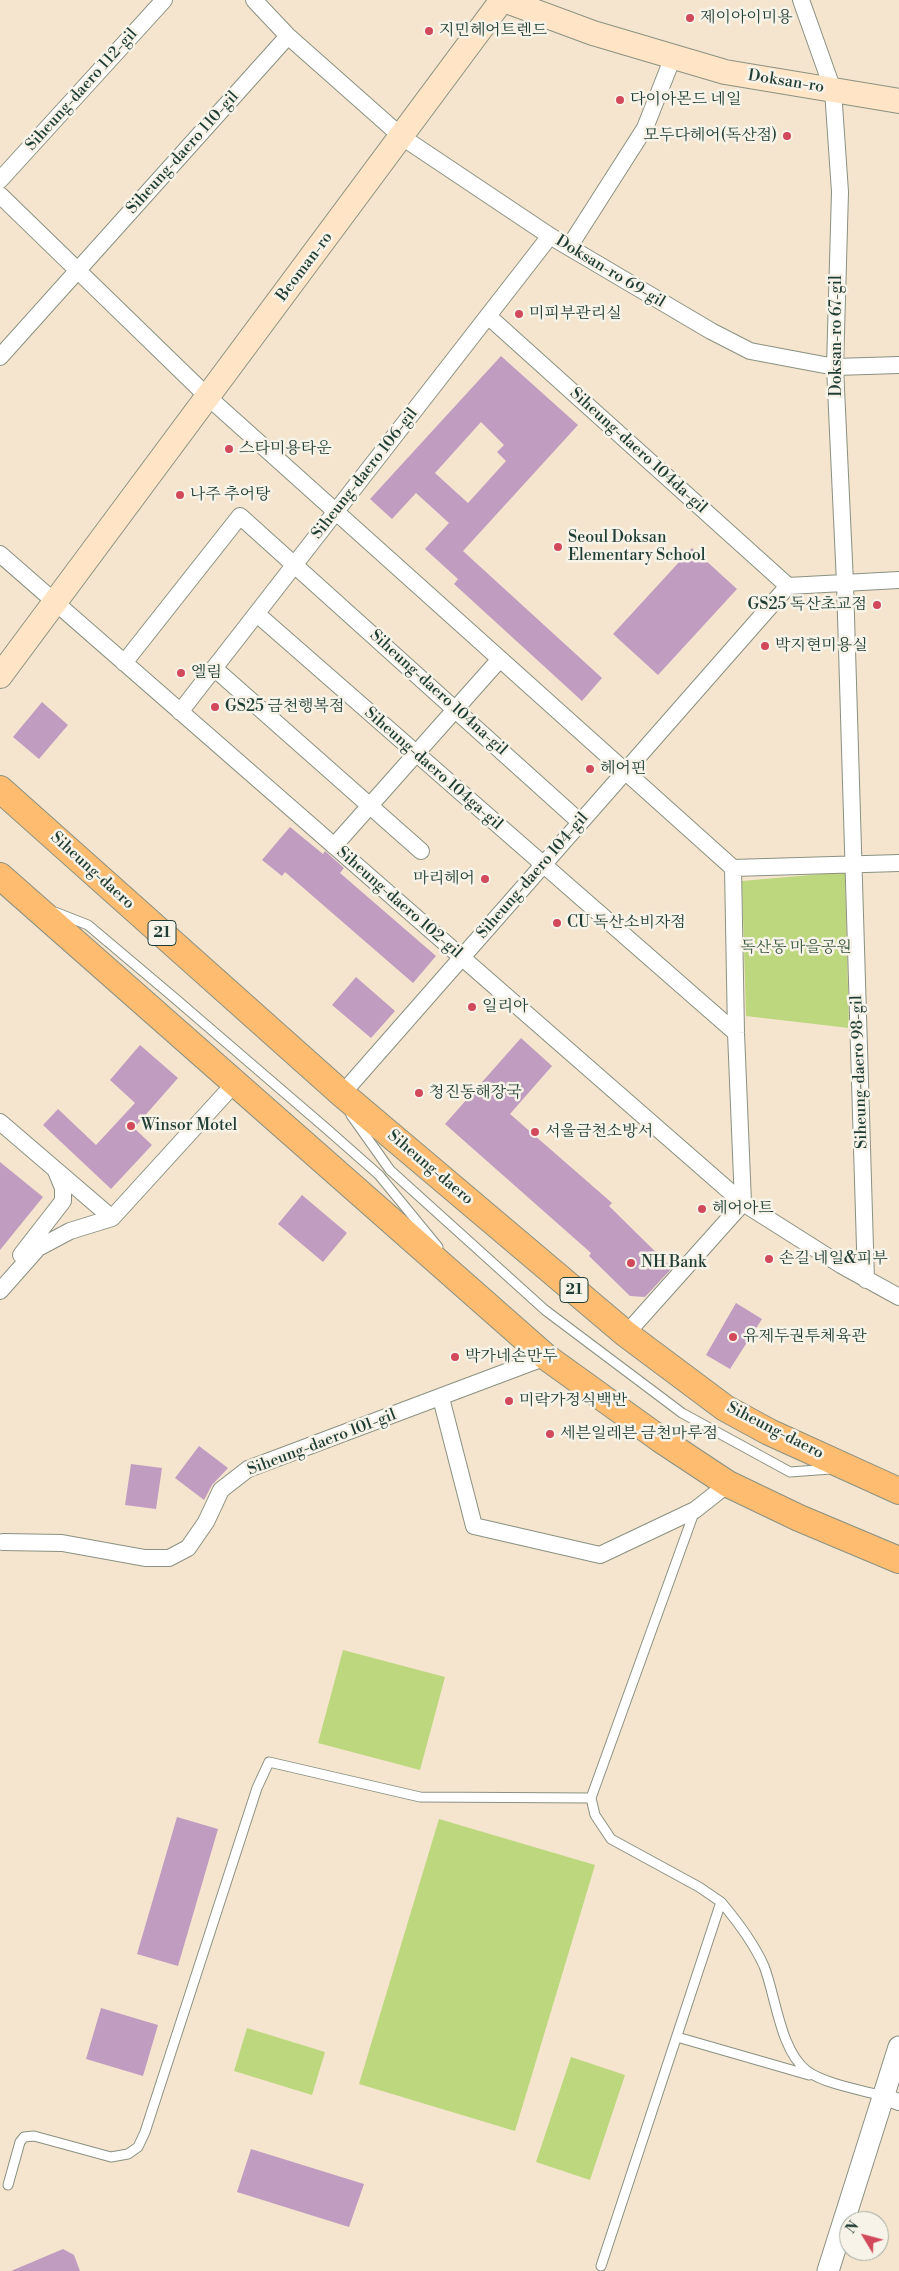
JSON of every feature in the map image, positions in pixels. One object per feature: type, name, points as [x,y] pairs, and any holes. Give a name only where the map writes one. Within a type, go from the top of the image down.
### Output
[{"type":"main road","name":"Doksan-ro","points":[[503,0],[593,33],[725,72],[899,101]]},
{"type":"main road","name":"Beoman-ro","points":[[0,676],[503,0]]},
{"type":"main road","name":"Siheung-daero","points":[[0,789],[333,1085],[626,1334],[725,1408],[769,1432],[899,1491]]},
{"type":"main road","points":[[0,876],[546,1357],[660,1439],[728,1484],[799,1518],[899,1560]]},
{"type":"street","name":"Siheung-daero 112-gil","points":[[0,180],[164,0]]},
{"type":"street","points":[[254,0],[288,36],[402,137]]},
{"type":"street","name":"Doksan-ro 67-gil","points":[[801,0],[833,90],[840,192],[835,367],[845,583]]},
{"type":"street","name":"Siheung-daero 110-gil","points":[[0,357],[288,36]]},
{"type":"street","points":[[569,247],[645,128],[674,57]]},
{"type":"street","name":"Doksan-ro 69-gil","points":[[402,137],[550,236],[711,331],[750,351],[835,367],[899,365]]},
{"type":"street","points":[[0,195],[208,397],[733,868],[899,863]]},
{"type":"street","name":"Siheung-daero 106-gil","points":[[180,712],[550,236]]},
{"type":"street","name":"Siheung-daero 104da-gil","points":[[488,316],[788,586]]},
{"type":"street","name":"Siheung-daero 104na-gil","points":[[124,662],[240,516],[580,822]]},
{"type":"street","points":[[0,554],[55,602]]},
{"type":"street","points":[[788,586],[899,580]]},
{"type":"street","name":"Siheung-daero 98-gil","points":[[845,583],[866,1280]]},
{"type":"street","name":"Siheung-daero 104-gil","points":[[333,1085],[462,958],[788,586]]},
{"type":"street","name":"Siheung-daero 102-gil","points":[[55,602],[743,1203],[866,1280],[899,1297]]},
{"type":"street","name":"Siheung-daero 104ga-gil","points":[[257,614],[542,866],[736,1033]]},
{"type":"street","points":[[334,846],[500,659]]},
{"type":"street","points":[[214,668],[421,851]]},
{"type":"street","points":[[626,1334],[743,1203],[736,1033],[733,868]]},
{"type":"street","points":[[0,1291],[12,1275],[38,1248],[70,1232],[112,1218],[235,1082]]},
{"type":"street","points":[[0,1122],[112,1218]]},
{"type":"street","points":[[12,1275],[23,1250],[63,1201],[63,1188],[56,1170]]},
{"type":"street","name":"Siheung-daero 101-gil","points":[[1,1546],[62,1543],[145,1558],[169,1558],[188,1548],[206,1522],[221,1490],[248,1469],[546,1357]]},
{"type":"street","points":[[441,1398],[474,1526],[600,1555],[695,1510],[728,1484]]},
{"type":"street","points":[[828,2271],[891,2099],[899,2047]]},
{"type":"lane","points":[[29,902],[88,925],[172,995],[379,1175],[426,1232],[467,1287]]},
{"type":"lane","points":[[333,1085],[390,1170],[545,1310],[682,1413],[790,1472],[849,1467]]},
{"type":"lane","points":[[695,1510],[591,1798],[595,1815],[611,1839],[699,1887],[722,1902],[751,1942],[764,1966],[787,2042],[795,2059],[816,2077]]},
{"type":"lane","points":[[8,2184],[20,2142],[24,2137],[34,2136],[111,2158],[128,2154],[138,2147],[146,2132],[257,1788],[269,1762],[420,1797],[591,1798]]},
{"type":"lane","points":[[601,2266],[722,1902]]},
{"type":"lane","points":[[677,2037],[891,2099]]},
{"type":"green space","name":"독산동 마을공원","points":[[845,872],[849,1028],[746,1016],[742,881]]},
{"type":"green space","points":[[343,1650],[445,1677],[420,1770],[318,1743]]},
{"type":"green space","points":[[439,1819],[595,1865],[515,2131],[359,2084]]},
{"type":"green space","points":[[247,2028],[325,2052],[312,2095],[234,2071]]},
{"type":"green space","points":[[571,2057],[625,2075],[590,2180],[536,2162]]},
{"type":"building","points":[[501,356],[578,425],[463,551],[602,678],[582,701],[454,584],[458,579],[425,549],[449,523],[416,493],[392,519],[370,499]],"holes":[[[481,422],[504,445],[497,452],[506,461],[468,503],[435,473]]]},
{"type":"building","points":[[692,548],[737,589],[658,675],[613,634]]},
{"type":"building","points":[[42,702],[68,725],[39,759],[13,737]]},
{"type":"building","points":[[290,827],[323,854],[325,851],[344,868],[340,873],[436,956],[413,983],[285,872],[282,876],[262,860]]},
{"type":"building","points":[[356,977],[395,1011],[371,1038],[332,1005]]},
{"type":"building","points":[[521,1038],[552,1066],[510,1114],[612,1203],[609,1206],[672,1268],[645,1297],[630,1296],[589,1256],[591,1253],[445,1124]]},
{"type":"building","points":[[140,1045],[178,1078],[134,1128],[152,1145],[111,1189],[43,1125],[58,1109],[96,1145],[135,1103],[110,1080]]},
{"type":"building","points":[[0,1162],[43,1197],[0,1250]]},
{"type":"building","points":[[302,1195],[347,1233],[323,1262],[278,1224]]},
{"type":"building","name":"유제두권투체육관","points":[[736,1303],[762,1319],[730,1369],[706,1355]]},
{"type":"building","points":[[199,1446],[228,1468],[212,1485],[204,1500],[175,1478]]},
{"type":"building","points":[[131,1464],[162,1468],[156,1509],[125,1505]]},
{"type":"building","points":[[177,1817],[218,1829],[178,1966],[137,1954]]},
{"type":"building","points":[[101,2008],[158,2025],[143,2076],[86,2059]]},
{"type":"building","points":[[251,2149],[364,2184],[349,2227],[237,2192]]},
{"type":"building","points":[[63,2249],[74,2255],[80,2271],[11,2271]]},
{"type":"place","name":"제이아이미용","points":[[690,18]]},
{"type":"place","name":"지민헤어트렌드","points":[[429,31]]},
{"type":"place","name":"다이아몬드 네일","points":[[620,100]]},
{"type":"place","name":"모두다헤어(독산점)","points":[[787,136]]},
{"type":"place","name":"미피부관리실","points":[[519,314]]},
{"type":"place","name":"스타미용타운","points":[[229,449]]},
{"type":"place","name":"나주 추어탕","points":[[180,495]]},
{"type":"place","name":"Seoul Doksan Elementary School","points":[[558,547]]},
{"type":"place","name":"GS25 독산초교점","points":[[877,605]]},
{"type":"place","name":"박지현미용실","points":[[765,646]]},
{"type":"place","name":"엘림","points":[[181,673]]},
{"type":"place","name":"GS25 금천행복점","points":[[215,707]]},
{"type":"place","name":"헤어핀","points":[[590,769]]},
{"type":"place","name":"마리헤어","points":[[485,879]]},
{"type":"place","name":"CU 독산소비자점","points":[[557,923]]},
{"type":"place","name":"일리아","points":[[472,1007]]},
{"type":"place","name":"청진동해장국","points":[[419,1093]]},
{"type":"place","name":"Winsor Motel","points":[[131,1126]]},
{"type":"place","name":"서울금천소방서","points":[[535,1132]]},
{"type":"place","name":"헤어아트","points":[[702,1209]]},
{"type":"place","name":"손길 네일&피부","points":[[769,1259]]},
{"type":"place","name":"NH Bank","points":[[631,1263]]},
{"type":"place","name":"유제두권투체육관","points":[[733,1337]]},
{"type":"place","name":"박가네손만두","points":[[455,1357]]},
{"type":"place","name":"미락가정식백반","points":[[509,1401]]},
{"type":"place","name":"세븐일레븐 금천마루점","points":[[550,1434]]}]
